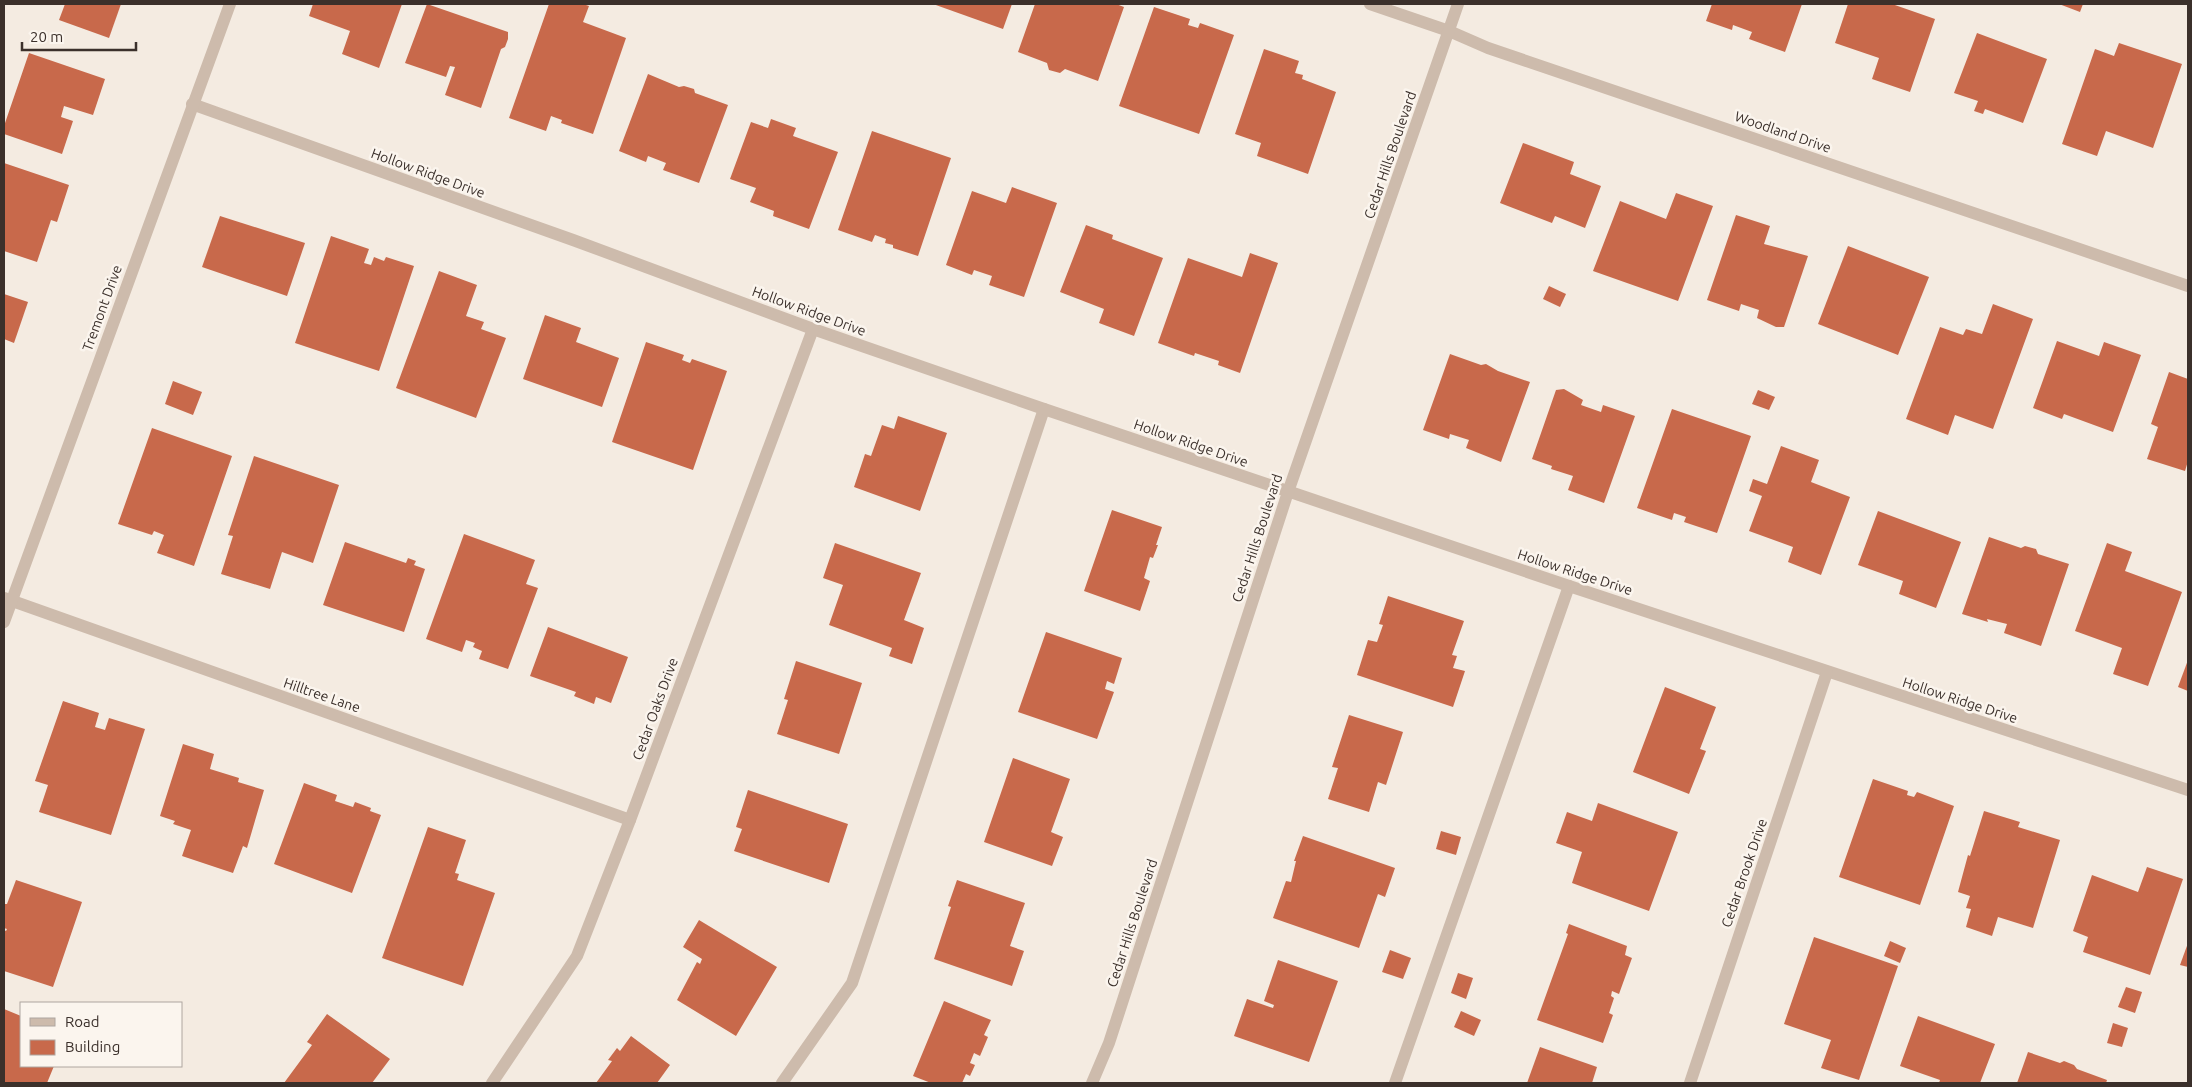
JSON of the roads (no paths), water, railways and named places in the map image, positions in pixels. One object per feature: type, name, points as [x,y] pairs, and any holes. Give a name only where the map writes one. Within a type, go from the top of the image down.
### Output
[{"type":"street","name":"Tremont Drive","points":[[4,622],[7,600],[230,4]]},
{"type":"street","name":"Woodland Drive","points":[[1370,4],[1449,31],[1488,48],[2188,286]]},
{"type":"street","name":"Cedar Hills Boulevard","points":[[1092,1083],[1109,1043],[1288,492],[1458,4]]},
{"type":"street","name":"Hollow Ridge Drive","points":[[192,104],[573,240],[813,329],[1044,409],[1827,672],[2188,790]]},
{"type":"street","name":"Cedar Oaks Drive","points":[[492,1083],[576,956],[630,820],[813,329]]},
{"type":"street","points":[[782,1083],[852,982],[1044,409]]},
{"type":"street","points":[[1395,1083],[1569,586]]},
{"type":"street","name":"Hilltree Lane","points":[[7,600],[630,820]]},
{"type":"street","name":"Cedar Brook Drive","points":[[1690,1083],[1827,672]]}]
